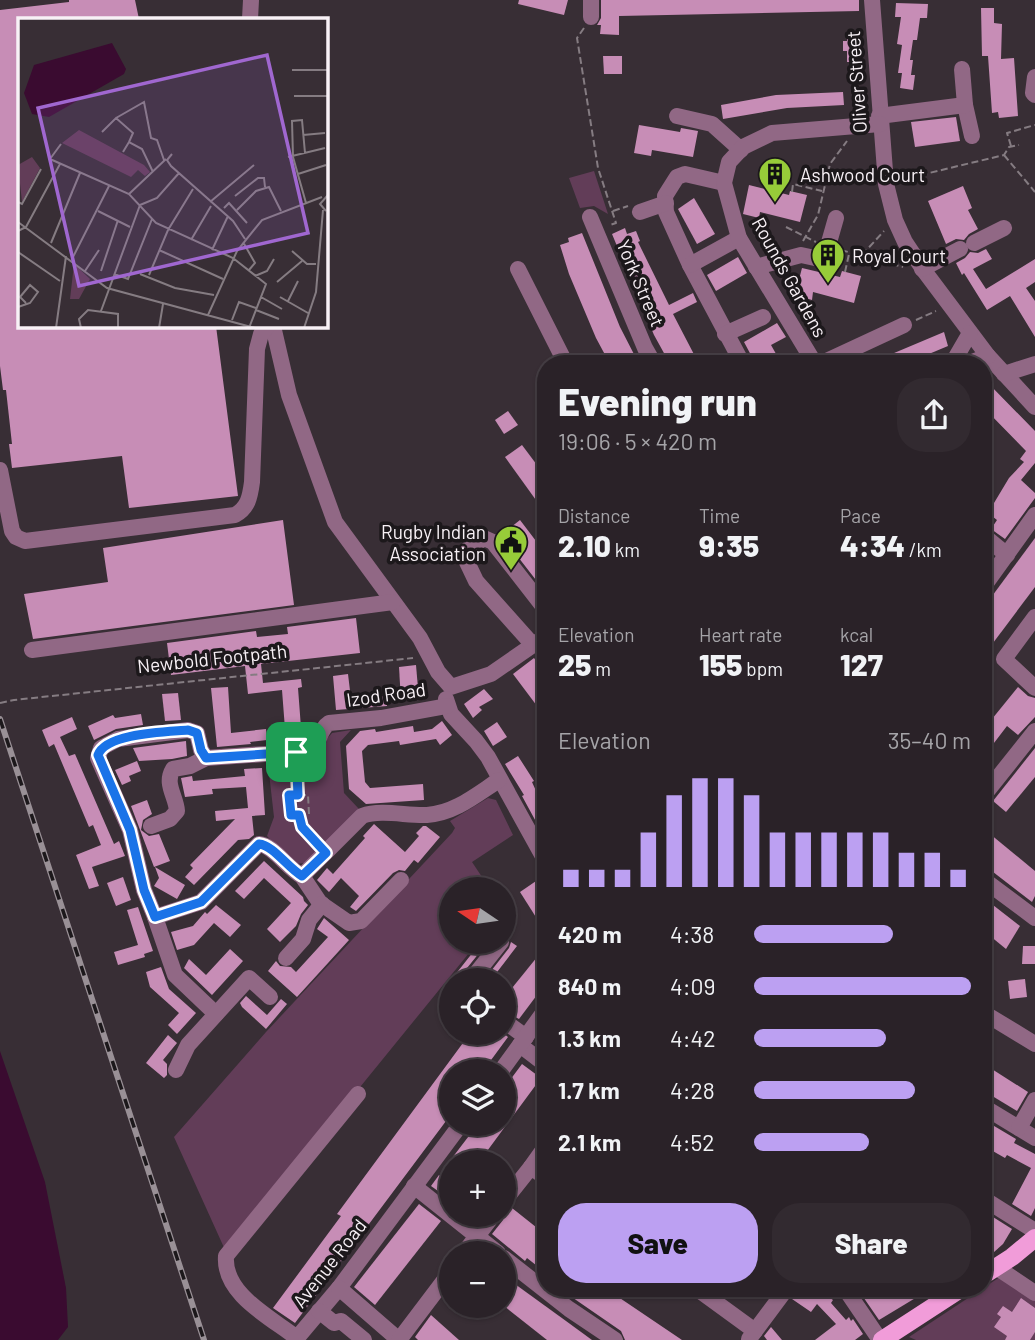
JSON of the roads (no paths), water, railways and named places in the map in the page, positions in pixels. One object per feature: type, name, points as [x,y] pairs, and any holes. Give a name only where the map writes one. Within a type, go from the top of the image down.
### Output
[{"type":"main road","points":[[992,1270],[1035,1238]]},
{"type":"main road","points":[[881,1340],[947,1297]]},
{"type":"street","points":[[250,18],[251,0]]},
{"type":"street","name":"Oliver Street","points":[[872,0],[879,120],[886,184],[895,220],[905,242],[924,270],[987,355]]},
{"type":"street","points":[[962,69],[971,136]]},
{"type":"street","points":[[1035,78],[1035,95]]},
{"type":"street","points":[[738,355],[690,265],[666,212],[665,196],[677,177],[685,174],[724,183],[729,162],[741,150],[772,133],[879,120],[965,105]]},
{"type":"street","points":[[677,116],[712,124],[741,150]]},
{"type":"street","name":"Rounds Gardens","points":[[724,183],[739,238],[812,355]]},
{"type":"street","points":[[640,212],[666,203]]},
{"type":"street","points":[[757,267],[802,256],[824,260],[836,218]]},
{"type":"street","name":"York Street","points":[[593,224],[650,355]]},
{"type":"street","points":[[924,270],[1004,228]]},
{"type":"street","points":[[690,265],[739,238]]},
{"type":"street","points":[[518,269],[561,355]]},
{"type":"street","points":[[725,334],[763,317]]},
{"type":"street","name":"Rounds Gardens","points":[[838,355],[904,325]]},
{"type":"street","points":[[0,470],[12,531],[16,537],[25,541],[235,515],[243,510],[249,499],[257,349],[261,334],[269,327]]},
{"type":"street","points":[[270,327],[289,396],[335,523],[419,638],[438,672],[452,687]]},
{"type":"street","points":[[957,355],[970,333]]},
{"type":"street","name":"Oliver Street","points":[[992,360],[1035,407]]},
{"type":"street","points":[[1004,374],[1035,364]]},
{"type":"street","points":[[992,575],[1035,515]]},
{"type":"street","points":[[537,598],[493,542],[484,538],[468,549],[466,560],[476,581],[537,639]]},
{"type":"street","points":[[992,543],[1007,555]]},
{"type":"street","points":[[32,650],[393,602]]},
{"type":"street","points":[[1035,617],[1004,659],[1035,688]]},
{"type":"street","points":[[537,645],[491,674],[452,687],[446,696],[451,714],[488,757],[537,846]]},
{"type":"street","name":"Izod Road","points":[[206,758],[313,749],[324,725],[329,723],[381,718],[447,706]]},
{"type":"street","points":[[142,829],[170,819],[177,811],[169,784],[170,774],[173,769],[190,766],[206,758],[197,733],[188,730],[118,739],[101,748],[98,758],[142,829],[144,890],[175,975],[221,1008]]},
{"type":"street","points":[[992,785],[1035,731]]},
{"type":"street","points":[[302,876],[362,816],[375,813],[428,815],[452,810],[499,780]]},
{"type":"street","points":[[155,917],[201,902],[259,844],[268,846],[290,870],[302,876],[314,897],[333,906],[349,923],[361,921],[401,880]]},
{"type":"street","points":[[992,886],[1035,918]]},
{"type":"street","points":[[286,958],[304,937],[309,920],[333,906]]},
{"type":"street","points":[[480,968],[492,954]]},
{"type":"street","points":[[176,1070],[188,1045],[249,978],[270,997]]},
{"type":"street","points":[[992,1018],[1035,1044]]},
{"type":"street","points":[[510,1059],[537,1022]]},
{"type":"street","points":[[516,1034],[537,1056]]},
{"type":"street","name":"Avenue Road","points":[[358,1094],[226,1256],[225,1267],[236,1292],[296,1338],[339,1288],[452,1136]]},
{"type":"street","points":[[1019,1128],[1035,1100]]},
{"type":"street","points":[[992,1112],[1035,1138]]},
{"type":"street","points":[[516,1186],[537,1159]]},
{"type":"street","points":[[531,1167],[537,1171]]},
{"type":"street","points":[[414,1186],[482,1241]]},
{"type":"street","points":[[992,1204],[1035,1231]]},
{"type":"street","points":[[474,1241],[484,1227]]},
{"type":"street","points":[[516,1267],[537,1284]]},
{"type":"street","points":[[992,1272],[1035,1293]]},
{"type":"street","points":[[339,1288],[391,1337],[439,1284]]},
{"type":"street","points":[[554,1297],[615,1340]]},
{"type":"street","points":[[706,1297],[752,1336],[780,1297]]},
{"type":"street","points":[[851,1297],[881,1340]]},
{"type":"street","points":[[319,1311],[334,1323],[341,1321],[364,1340]]},
{"type":"railway","points":[[0,719],[204,1340]]},
{"type":"place","name":"Ashwood Court","points":[[775,204]]},
{"type":"place","name":"Royal Court","points":[[828,285]]},
{"type":"place","name":"Rugby Indian Association","points":[[511,572]]}]
